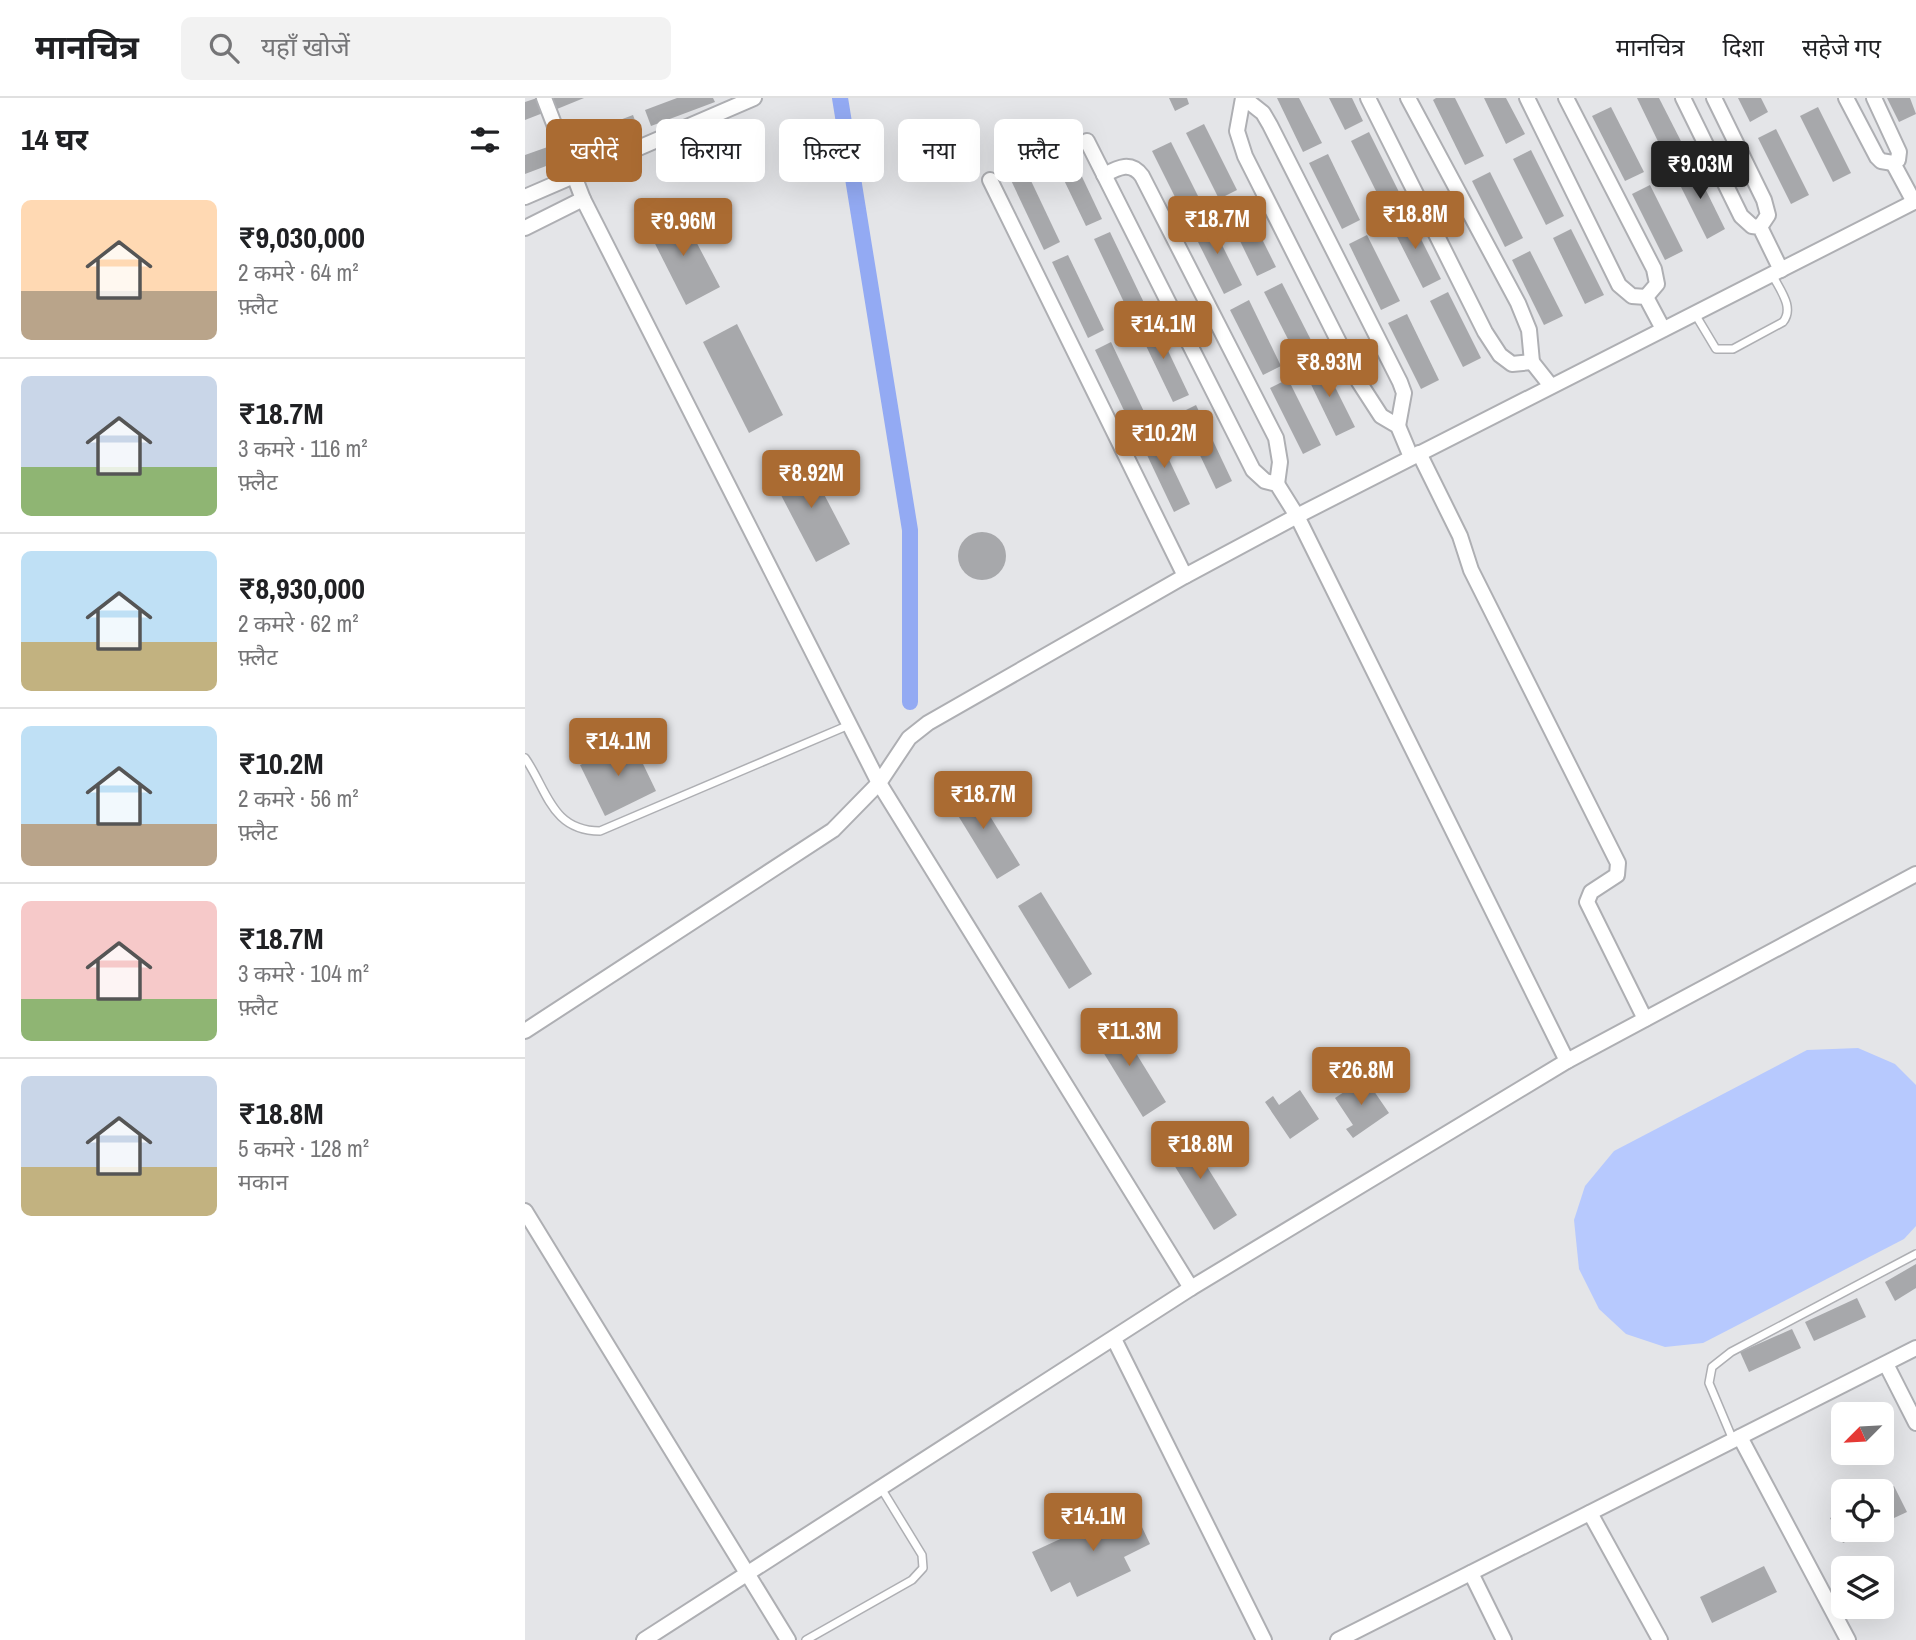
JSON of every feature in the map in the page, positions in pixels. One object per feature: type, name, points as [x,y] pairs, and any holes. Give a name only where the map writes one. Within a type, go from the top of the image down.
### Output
[{"type":"street","points":[[544,98],[552,119]]},
{"type":"street","points":[[642,147],[754,98]]},
{"type":"street","points":[[1398,426],[1404,393],[1400,382],[1270,125],[1263,113],[1243,98],[1237,131],[1245,156],[1359,382],[1381,416],[1398,426],[1460,536],[1471,570],[1618,863],[1617,875],[1591,891],[1587,902],[1645,1019]]},
{"type":"street","points":[[1368,98],[1485,332],[1500,355],[1512,364],[1532,362]]},
{"type":"street","points":[[1408,98],[1518,303],[1529,330],[1532,362],[1551,386]]},
{"type":"street","points":[[1527,98],[1619,285],[1632,296],[1646,297]]},
{"type":"street","points":[[1566,98],[1654,269],[1657,284],[1646,297]]},
{"type":"street","points":[[1683,98],[1741,216],[1752,226],[1760,227]]},
{"type":"street","points":[[1714,98],[1767,209],[1766,220],[1760,227]]},
{"type":"street","points":[[1846,98],[1877,157],[1881,162],[1893,163],[1898,159],[1899,152],[1874,98]]},
{"type":"street","points":[[1087,141],[1253,470],[1265,481],[1277,484]]},
{"type":"street","points":[[525,1031],[833,830],[879,783],[909,738],[928,723],[1185,576],[1297,516],[1915,202],[1893,163]]},
{"type":"street","points":[[1104,175],[1129,166],[1136,168],[1142,176],[1276,438],[1280,462],[1277,484],[1297,516],[1567,1061]]},
{"type":"street","points":[[990,180],[1185,576]]},
{"type":"street","points":[[525,198],[561,182]]},
{"type":"street","points":[[576,182],[879,783],[1191,1288]]},
{"type":"street","points":[[525,228],[583,199]]},
{"type":"street","points":[[1760,227],[1777,272]]},
{"type":"street","points":[[1646,297],[1663,329]]},
{"type":"street","points":[[644,1640],[1191,1288],[1567,1061],[1916,874]]},
{"type":"street","points":[[525,1211],[788,1640]]},
{"type":"street","points":[[1114,1339],[1264,1640]]},
{"type":"street","points":[[1338,1640],[1916,1348]]},
{"type":"street","points":[[1886,1364],[1916,1423]]},
{"type":"street","points":[[1737,1438],[1848,1640]]},
{"type":"street","points":[[1590,1513],[1660,1640]]},
{"type":"street","points":[[1471,1573],[1504,1640]]},
{"type":"lane","points":[[1695,313],[1716,349],[1733,349],[1783,322],[1789,315],[1789,307],[1777,272]]},
{"type":"lane","points":[[525,758],[554,810],[563,819],[590,831],[600,831],[849,725]]},
{"type":"lane","points":[[1737,1438],[1709,1383],[1712,1367],[1731,1352],[1916,1254]]},
{"type":"lane","points":[[806,1640],[912,1580],[923,1568],[922,1555],[881,1488]]},
{"type":"shaded area","points":[[1858,1048],[1895,1064],[1916,1085],[1916,1226],[1904,1239],[1703,1343],[1665,1347],[1626,1334],[1599,1309],[1579,1269],[1574,1220],[1585,1186],[1614,1151],[1807,1050]]},
{"type":"building","points":[[537,98],[543,113],[525,120],[525,102]]},
{"type":"building","points":[[553,98],[584,98],[557,109]]},
{"type":"building","points":[[677,98],[713,98],[715,102],[670,119],[656,119],[656,124],[651,126],[645,110]]},
{"type":"building","points":[[1169,98],[1187,98],[1189,104],[1175,111]]},
{"type":"building","points":[[1277,98],[1299,98],[1322,143],[1303,152]]},
{"type":"building","points":[[1329,98],[1352,98],[1363,121],[1345,130]]},
{"type":"building","points":[[1455,98],[1484,156],[1465,165],[1433,100]]},
{"type":"building","points":[[1484,98],[1506,98],[1525,134],[1506,144]]},
{"type":"building","points":[[1637,98],[1659,98],[1686,151],[1667,160]]},
{"type":"building","points":[[1738,98],[1761,98],[1768,112],[1750,122]]},
{"type":"building","points":[[1887,98],[1910,98],[1916,114],[1899,122]]},
{"type":"building","points":[[1611,107],[1644,172],[1625,181],[1592,116]]},
{"type":"building","points":[[1818,107],[1851,173],[1833,182],[1800,116]]},
{"type":"building","points":[[1204,124],[1237,190],[1219,199],[1186,133]]},
{"type":"building","points":[[1776,129],[1809,195],[1791,204],[1758,138]]},
{"type":"building","points":[[1369,132],[1402,198],[1384,207],[1351,141]]},
{"type":"building","points":[[1171,142],[1204,208],[1185,217],[1152,151]]},
{"type":"building","points":[[546,148],[546,166],[525,174],[525,155]]},
{"type":"building","points":[[1531,150],[1564,216],[1546,225],[1513,159]]},
{"type":"building","points":[[1328,154],[1360,220],[1342,229],[1309,163]]},
{"type":"building","points":[[1693,164],[1725,229],[1707,239],[1674,173]]},
{"type":"building","points":[[1490,172],[1523,238],[1505,247],[1472,181]]},
{"type":"building","points":[[1083,179],[1102,219],[1086,226],[1065,182],[1083,182]]},
{"type":"building","points":[[1012,182],[1032,182],[1060,242],[1044,250]]},
{"type":"building","points":[[1650,185],[1683,251],[1665,260],[1632,194]]},
{"type":"building","points":[[1243,201],[1276,267],[1257,276],[1225,210]]},
{"type":"building","points":[[680,211],[720,287],[686,305],[647,228]]},
{"type":"building","points":[[1408,213],[1441,279],[1423,288],[1390,223]]},
{"type":"building","points":[[1209,219],[1242,285],[1224,294],[1191,228]]},
{"type":"building","points":[[1571,229],[1604,295],[1585,304],[1553,238]]},
{"type":"building","points":[[1110,232],[1146,307],[1130,315],[1094,239]]},
{"type":"building","points":[[1367,235],[1400,301],[1381,310],[1349,244]]},
{"type":"building","points":[[1530,251],[1563,316],[1544,325],[1512,260]]},
{"type":"building","points":[[1068,255],[1104,330],[1088,338],[1052,262]]},
{"type":"building","points":[[1282,283],[1315,348],[1297,357],[1264,292]]},
{"type":"building","points":[[1448,292],[1481,358],[1463,367],[1430,301]]},
{"type":"building","points":[[1249,300],[1281,366],[1263,375],[1230,310]]},
{"type":"building","points":[[1407,314],[1439,380],[1421,389],[1388,323]]},
{"type":"building","points":[[1153,319],[1189,395],[1173,402],[1137,327]]},
{"type":"building","points":[[737,324],[783,415],[749,433],[703,342]]},
{"type":"building","points":[[1111,342],[1147,418],[1131,425],[1095,350]]},
{"type":"building","points":[[1322,361],[1355,427],[1336,436],[1304,370]]},
{"type":"building","points":[[1288,379],[1321,445],[1303,454],[1270,388]]},
{"type":"building","points":[[1196,405],[1232,481],[1216,489],[1180,413]]},
{"type":"building","points":[[1154,428],[1190,504],[1174,512],[1138,436]]},
{"type":"building","points":[[805,458],[850,544],[816,562],[771,476]]},
{"type":"building","points":[[982,532],[999,539],[1006,556],[999,573],[982,580],[965,573],[958,556],[965,539]]},
{"type":"building","points":[[632,741],[656,791],[605,816],[580,765]]},
{"type":"building","points":[[969,782],[1020,865],[997,879],[946,796]]},
{"type":"building","points":[[1041,892],[1092,974],[1069,989],[1018,906]]},
{"type":"building","points":[[1115,1019],[1166,1102],[1143,1117],[1092,1034]]},
{"type":"building","points":[[1365,1078],[1389,1113],[1353,1138],[1346,1129],[1353,1125],[1335,1098]]},
{"type":"building","points":[[1300,1090],[1319,1119],[1290,1139],[1265,1102],[1273,1096],[1279,1105]]},
{"type":"building","points":[[1186,1133],[1237,1215],[1214,1230],[1163,1147]]},
{"type":"building","points":[[1916,1264],[1916,1288],[1895,1301],[1885,1282]]},
{"type":"building","points":[[1857,1298],[1866,1317],[1814,1341],[1805,1322]]},
{"type":"building","points":[[1792,1329],[1801,1348],[1749,1372],[1740,1352]]},
{"type":"building","points":[[1894,1486],[1907,1512],[1894,1518]]},
{"type":"building","points":[[1132,1506],[1150,1544],[1124,1557],[1131,1571],[1077,1597],[1070,1582],[1051,1592],[1032,1552]]},
{"type":"building","points":[[1764,1566],[1777,1592],[1712,1623],[1700,1597]]},
{"type":"waterway","points":[[840,98],[910,530],[910,702]]}]
